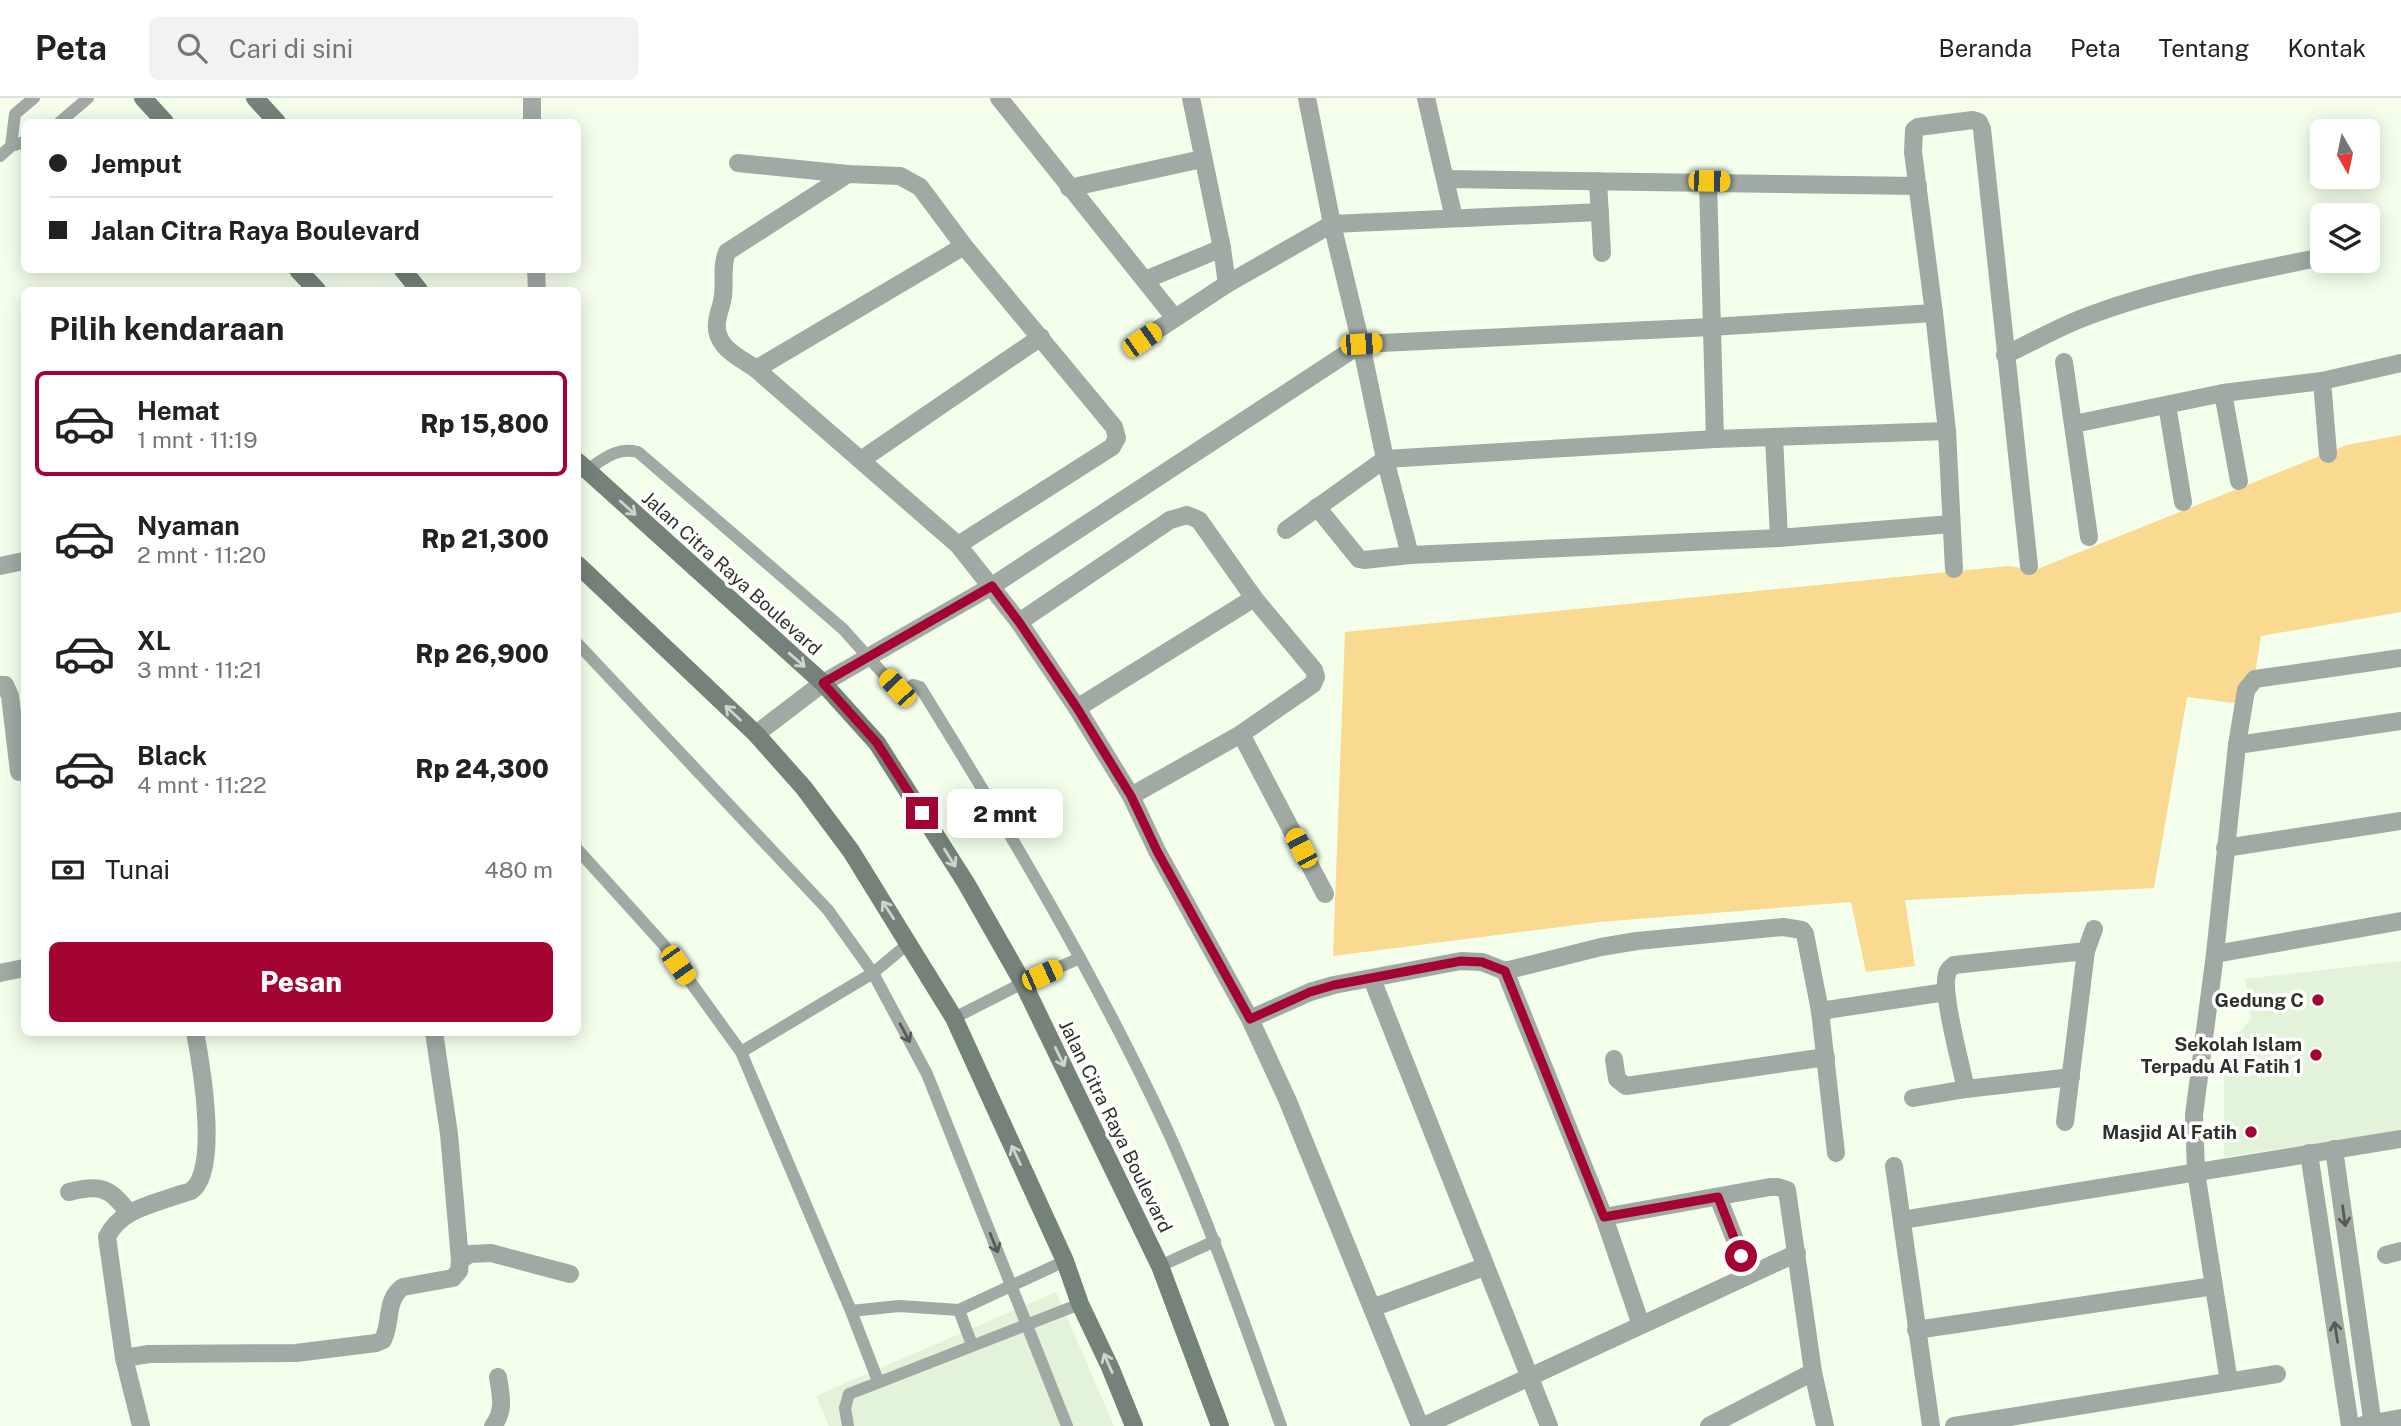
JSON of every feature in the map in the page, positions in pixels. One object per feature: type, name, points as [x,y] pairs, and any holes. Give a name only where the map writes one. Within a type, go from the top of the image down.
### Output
[{"type":"main road","points":[[143,98],[162,119]]},
{"type":"main road","points":[[256,98],[274,119]]},
{"type":"main road","points":[[301,273],[314,287]]},
{"type":"main road","points":[[405,273],[417,287]]},
{"type":"main road","name":"Jalan Citra Raya Boulevard","points":[[582,466],[823,683],[877,743],[966,883],[1023,983],[1160,1266],[1220,1426]]},
{"type":"main road","points":[[581,574],[756,734],[804,788],[909,943],[954,1018],[1065,1261],[1080,1304],[1134,1426]]},
{"type":"street","points":[[531,98],[532,119]]},
{"type":"street","points":[[999,98],[1174,317]]},
{"type":"street","points":[[1191,98],[1227,284]]},
{"type":"street","points":[[1307,98],[1332,224],[1385,459],[1410,555]]},
{"type":"street","points":[[1426,98],[1454,218]]},
{"type":"street","points":[[1954,569],[1947,431],[1913,152],[1913,132],[1916,128],[1973,120],[1979,122],[1982,129],[2029,566]]},
{"type":"street","points":[[1069,188],[1202,159]]},
{"type":"street","points":[[738,163],[848,174],[900,176],[920,187],[964,246],[1114,427],[1116,443],[958,545]]},
{"type":"street","points":[[848,174],[727,252],[723,263],[723,297],[717,321],[718,340],[757,369],[958,545],[1019,622],[1077,708],[1131,796],[1157,851],[1250,1019],[1287,1098],[1422,1426],[1797,1253]]},
{"type":"street","points":[[1446,179],[1918,186]]},
{"type":"street","points":[[1598,181],[1602,253]]},
{"type":"street","points":[[1709,181],[1715,439]]},
{"type":"street","points":[[1142,340],[1227,284],[1332,224],[1600,212]]},
{"type":"street","points":[[757,369],[964,246]]},
{"type":"street","points":[[1145,280],[1222,248]]},
{"type":"street","points":[[2006,355],[2087,316],[2127,303],[2227,277],[2310,260]]},
{"type":"street","points":[[756,734],[823,683],[992,586],[1361,344],[1934,313]]},
{"type":"street","points":[[861,460],[1041,337]]},
{"type":"street","points":[[2064,362],[2089,537]]},
{"type":"street","points":[[2074,424],[2223,393],[2322,381],[2401,363]]},
{"type":"street","points":[[2322,381],[2328,454]]},
{"type":"street","points":[[2223,393],[2239,481]]},
{"type":"street","points":[[2167,405],[2183,502]]},
{"type":"street","points":[[1286,530],[1385,459],[1715,439],[1947,431]]},
{"type":"street","points":[[1774,437],[1779,538]]},
{"type":"street","points":[[1317,507],[1359,559],[1779,538],[1951,524]]},
{"type":"street","points":[[1019,622],[1170,520],[1187,515],[1199,520],[1254,598],[1314,670],[1316,677],[1313,684],[1241,734],[1131,796]]},
{"type":"street","points":[[0,552],[0,566],[21,562]]},
{"type":"street","points":[[1077,708],[1254,598]]},
{"type":"street","points":[[2229,1382],[2196,1172],[2194,1115],[2215,954],[2237,745],[2246,690],[2255,679],[2401,658]]},
{"type":"street","points":[[0,685],[5,685],[10,696],[19,772]]},
{"type":"street","points":[[2237,745],[2401,722]]},
{"type":"street","points":[[1241,734],[1325,894]]},
{"type":"street","points":[[2225,848],[2401,821]]},
{"type":"street","points":[[2215,954],[2401,921]]},
{"type":"street","points":[[1250,1019],[1310,992],[1334,985],[1461,961],[1482,962],[1505,971],[1601,947],[1637,941],[1796,928],[1805,934],[1820,1011],[1836,1153]]},
{"type":"street","points":[[2065,1122],[2086,951],[2094,929]]},
{"type":"street","points":[[1966,1088],[1946,992],[1947,974],[1954,965],[2086,951]]},
{"type":"street","points":[[0,973],[21,969]]},
{"type":"street","points":[[1505,971],[1604,1217],[1641,1325]]},
{"type":"street","points":[[1372,979],[1549,1426]]},
{"type":"street","points":[[1820,1011],[1946,992]]},
{"type":"street","points":[[140,1426],[124,1357],[107,1237],[128,1212],[192,1190],[201,1177],[206,1158],[204,1083],[196,1036]]},
{"type":"street","points":[[124,1357],[149,1354],[296,1353],[376,1343],[386,1335],[390,1303],[396,1291],[403,1287],[453,1278],[459,1271],[460,1260],[449,1134],[435,1036]]},
{"type":"street","points":[[1614,1059],[1617,1079],[1626,1086],[1826,1057]]},
{"type":"street","points":[[1913,1098],[1966,1088],[2071,1077]]},
{"type":"street","points":[[1902,1220],[2401,1139]]},
{"type":"street","points":[[2334,1149],[2363,1358],[2367,1425],[2401,1418]]},
{"type":"street","points":[[2309,1153],[2350,1426]]},
{"type":"street","points":[[1894,1166],[1931,1426]]},
{"type":"street","points":[[69,1192],[86,1187],[100,1187],[117,1196],[128,1212]]},
{"type":"street","points":[[1604,1217],[1770,1187],[1787,1190],[1813,1372],[1825,1426]]},
{"type":"street","points":[[1718,1197],[1749,1275]]},
{"type":"street","points":[[460,1260],[470,1254],[491,1253],[569,1274]]},
{"type":"street","points":[[1372,1308],[1484,1267]]},
{"type":"street","points":[[1916,1330],[2214,1286]]},
{"type":"street","points":[[2341,1362],[2363,1358]]},
{"type":"street","points":[[1709,1426],[1813,1372]]},
{"type":"street","points":[[1954,1426],[2277,1374]]},
{"type":"street","points":[[493,1426],[500,1417],[502,1404],[498,1377]]},
{"type":"lane","points":[[0,156],[18,144],[15,114],[34,98]]},
{"type":"lane","points":[[64,119],[88,98]]},
{"type":"lane","points":[[582,466],[616,451],[626,449],[638,452],[843,629],[900,690],[905,691],[913,685],[920,687],[1018,847],[1080,958],[1164,1124],[1215,1241],[1281,1426]]},
{"type":"lane","points":[[581,647],[828,910],[873,973],[927,1074],[1067,1426]]},
{"type":"lane","points":[[581,853],[663,944],[741,1052],[878,1381]]},
{"type":"lane","points":[[741,1052],[873,973],[909,943]]},
{"type":"lane","points":[[954,1018],[1080,958]]},
{"type":"lane","points":[[1160,1266],[1215,1241]]},
{"type":"lane","points":[[851,1311],[899,1306],[959,1310],[1065,1261]]},
{"type":"lane","points":[[848,1426],[845,1408],[849,1394],[1080,1304]]},
{"type":"lane","points":[[959,1310],[972,1345]]},
{"type":"shaded area","points":[[2401,435],[2401,612],[2261,636],[2250,705],[2187,697],[2154,888],[1905,900],[1915,966],[1866,972],[1851,902],[1599,922],[1333,956],[1345,632],[2008,566],[2035,570],[2347,445]]},
{"type":"shaded area","name":"Sekolah Islam Terpadu Al Fatih 1","points":[[2401,961],[2401,1131],[2224,1157],[2224,1077],[2238,1034],[2251,1019],[2245,979]]},
{"type":"shaded area","points":[[1056,1292],[1114,1426],[829,1426],[816,1396]]},
{"type":"place","name":"Gedung C","points":[[2318,1000]]},
{"type":"place","name":"Sekolah Islam Terpadu Al Fatih 1","points":[[2316,1055]]},
{"type":"place","name":"Masjid Al Fatih","points":[[2251,1132]]},
{"type":"route","points":[[922,813],[877,743],[823,683],[992,586],[1077,708],[1131,796],[1157,851],[1250,1019],[1310,992],[1334,985],[1461,961],[1482,962],[1505,971],[1604,1217],[1718,1197],[1741,1256]]}]
